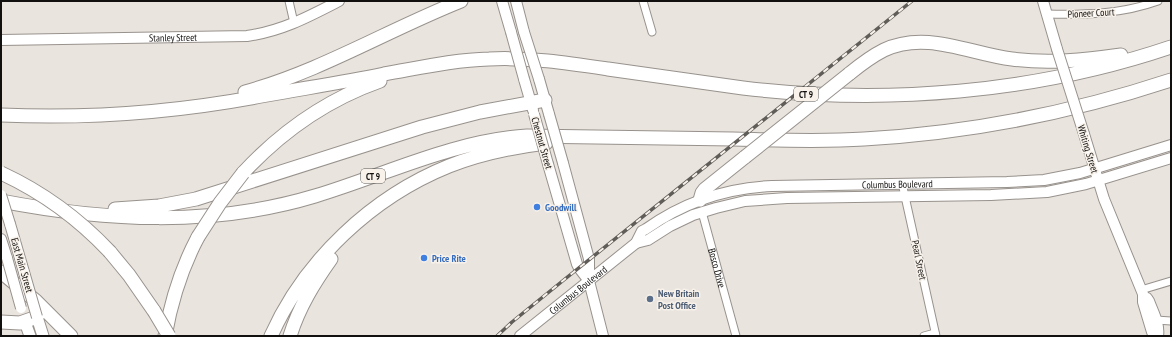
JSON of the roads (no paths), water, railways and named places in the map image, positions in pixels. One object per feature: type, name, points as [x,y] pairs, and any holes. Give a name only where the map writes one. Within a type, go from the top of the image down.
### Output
[{"type":"highway","points":[[151,112],[241,93],[291,77],[324,64],[423,17],[461,1]]},
{"type":"highway","points":[[701,206],[702,193],[705,189],[868,59],[899,44],[916,42],[940,43],[1005,58],[1046,62],[1076,61],[1157,52]]},
{"type":"highway","name":"CT 9","points":[[1,115],[85,116],[151,112],[228,102],[415,68],[471,60],[508,58],[537,59],[764,90],[824,95],[875,96],[954,91],[1011,85],[1093,70],[1171,47]]},
{"type":"highway","points":[[165,336],[178,283],[198,237],[220,203],[243,173],[261,154],[282,136],[317,110],[364,87],[415,68]]},
{"type":"highway","name":"CT 9","points":[[1,201],[55,210],[139,218],[181,218],[226,214],[266,208],[309,198],[436,154],[487,141],[526,136],[827,140],[901,136],[968,129],[1032,118],[1114,98],[1171,80]]},
{"type":"highway","points":[[55,210],[144,208],[188,200],[412,130],[480,112],[532,108],[545,100]]},
{"type":"highway","points":[[271,336],[292,296],[329,249],[361,218],[412,184],[448,167],[485,154],[587,137]]},
{"type":"highway","points":[[1,173],[37,192],[58,206],[83,226],[110,252],[134,281],[169,336]]},
{"type":"highway","points":[[290,336],[302,303],[335,253],[363,224],[412,184]]},
{"type":"highway","points":[[1,272],[36,301],[71,336]]},
{"type":"highway","points":[[1,322],[14,323],[34,320]]},
{"type":"main road","name":"East Main Street","points":[[30,336],[34,320]]},
{"type":"main road","name":"East Main Street","points":[[34,320],[43,336]]},
{"type":"street","points":[[289,1],[294,23]]},
{"type":"street","name":"Stanley Street","points":[[1,40],[238,37],[270,32],[294,23],[338,1]]},
{"type":"street","name":"Chestnut Street","points":[[502,1],[577,264],[589,280]]},
{"type":"street","name":"Chestnut Street","points":[[516,1],[590,259],[589,280],[604,336]]},
{"type":"street","points":[[643,1],[652,32]]},
{"type":"street","name":"Whiting Street","points":[[1043,1],[1108,209],[1142,292],[1149,301],[1156,320],[1158,330],[1156,336],[1152,332],[1143,302],[1142,292]]},
{"type":"street","name":"Pioneer Court","points":[[1047,14],[1102,14],[1131,9],[1158,1]]},
{"type":"street","name":"Columbus Boulevard","points":[[701,206],[736,190],[762,186],[1037,180],[1063,177],[1171,145]]},
{"type":"street","name":"Columbus Boulevard","points":[[520,336],[636,243],[642,231],[675,210],[764,199],[1039,193],[1062,190],[1171,158]]},
{"type":"street","name":"Pearl Street","points":[[902,183],[936,335]]},
{"type":"street","name":"East Main Street","points":[[1,195],[24,272],[34,320]]},
{"type":"street","name":"Bosco Drive","points":[[701,206],[736,336]]},
{"type":"street","name":"East Main Street","points":[[1,239],[21,308],[34,320]]},
{"type":"street","points":[[1142,292],[1171,281]]},
{"type":"street","points":[[1156,320],[1171,321]]},
{"type":"street","points":[[924,336],[936,335]]},
{"type":"railway","points":[[497,336],[565,279],[912,1]]},
{"type":"place","name":"Goodwill","points":[[537,207]]},
{"type":"place","name":"Price Rite","points":[[424,258]]},
{"type":"place","name":"New Britain Post Office","points":[[650,299]]}]
